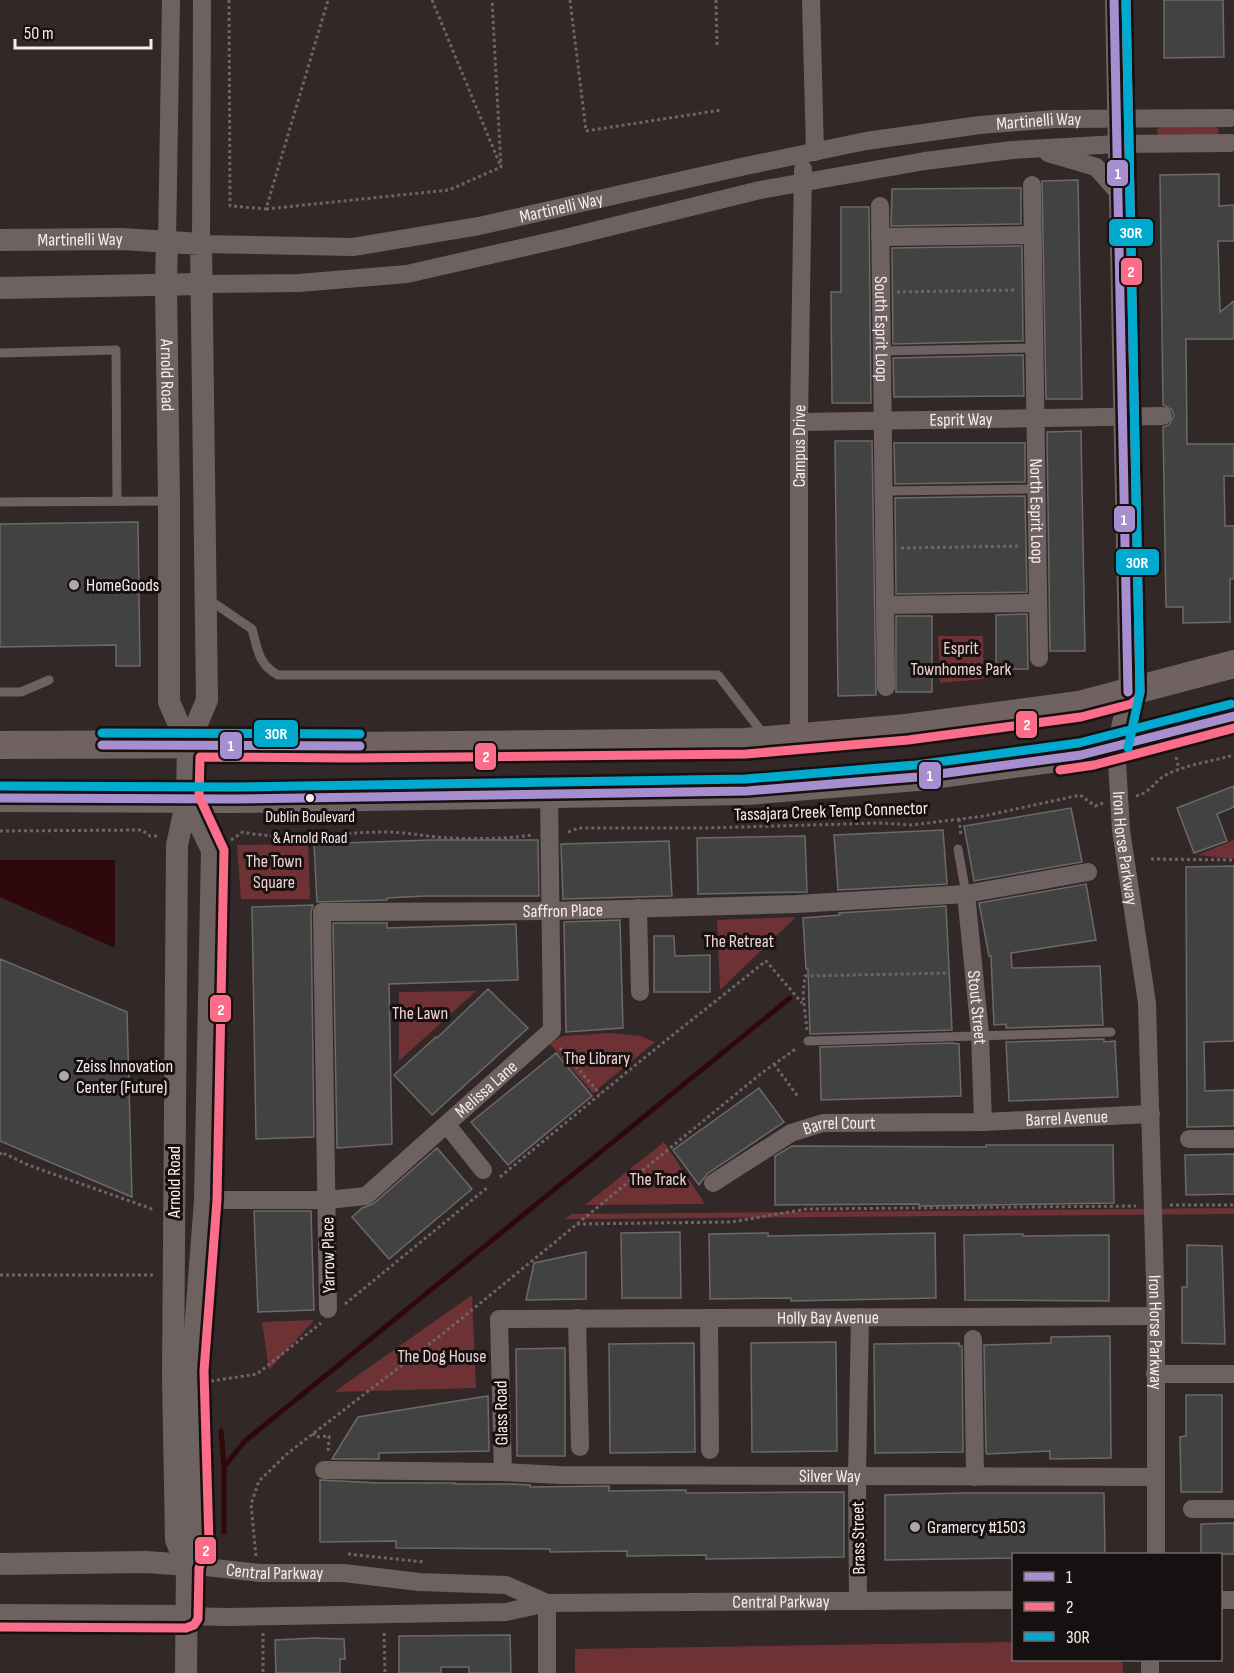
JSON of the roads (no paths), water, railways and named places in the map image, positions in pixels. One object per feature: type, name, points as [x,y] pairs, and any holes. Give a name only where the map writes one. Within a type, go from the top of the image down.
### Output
[{"type":"main road","points":[[0,745],[351,746],[745,742],[906,729],[1079,705],[1234,664]]},
{"type":"main road","points":[[0,798],[187,799],[747,791],[917,777],[1081,754],[1234,716]]},
{"type":"street","name":"Arnold Road","points":[[171,0],[166,285],[169,702],[188,745]]},
{"type":"street","name":"Arnold Road","points":[[187,1565],[176,1540],[173,1377],[177,845],[187,799],[188,745],[207,700],[201,284],[202,0]]},
{"type":"street","name":"Campus Drive","points":[[800,737],[802,181],[809,153],[811,0]]},
{"type":"street","name":"Iron Horse Parkway","points":[[1114,0],[1128,692],[1116,745],[1121,830],[1147,1004],[1156,1316],[1156,1553]]},
{"type":"street","name":"Martinelli Way","points":[[0,240],[122,239],[167,243],[353,248],[479,226],[866,141],[980,124],[1055,119],[1232,114]]},
{"type":"street","points":[[1232,114],[1232,146]]},
{"type":"street","name":"Martinelli Way","points":[[0,288],[299,283],[407,274],[802,181],[1012,150],[1118,144],[1232,146]]},
{"type":"street","name":"Martinelli Way","points":[[964,156],[1052,153],[1096,167],[1119,193]]},
{"type":"street","points":[[1032,185],[1035,418]]},
{"type":"street","name":"South Esprit Loop","points":[[880,206],[883,421]]},
{"type":"street","points":[[880,237],[1032,235]]},
{"type":"street","name":"Esprit Way","points":[[800,422],[1163,416]]},
{"type":"street","name":"North Esprit Loop","points":[[1035,418],[1039,658]]},
{"type":"street","points":[[883,421],[886,687]]},
{"type":"street","points":[[885,605],[1038,603]]},
{"type":"street","points":[[549,794],[551,911]]},
{"type":"street","name":"Arnold Road","points":[[186,1673],[187,1565],[197,1541],[192,1383],[205,1200],[212,850],[187,799]]},
{"type":"street","name":"Saffron Place","points":[[327,1200],[322,912],[551,911],[796,904],[966,894],[1088,872]]},
{"type":"street","name":"Stout Street","points":[[966,894],[980,1036],[983,1122]]},
{"type":"street","points":[[638,908],[640,992]]},
{"type":"street","name":"Melissa Lane","points":[[205,1200],[327,1200],[366,1196],[552,1030],[551,911]]},
{"type":"street","name":"Barrel Avenue","points":[[983,1122],[1151,1114]]},
{"type":"street","name":"Barrel Court","points":[[713,1183],[791,1132],[823,1123],[983,1122]]},
{"type":"street","points":[[447,1125],[483,1170]]},
{"type":"street","points":[[1189,1139],[1234,1139]]},
{"type":"street","name":"Yarrow Place","points":[[327,1200],[330,1314]]},
{"type":"street","name":"Holly Bay Avenue","points":[[499,1319],[1156,1316]]},
{"type":"street","name":"Brass Street","points":[[858,1600],[857,1476],[860,1317]]},
{"type":"street","points":[[577,1318],[580,1447]]},
{"type":"street","points":[[709,1318],[710,1450]]},
{"type":"street","name":"Glass Road","points":[[499,1319],[503,1472]]},
{"type":"street","points":[[973,1339],[975,1477]]},
{"type":"street","points":[[1155,1374],[1234,1374]]},
{"type":"street","name":"Silver Way","points":[[326,1470],[560,1475],[1155,1477]]},
{"type":"street","points":[[1192,1509],[1234,1509]]},
{"type":"street","name":"Central Parkway","points":[[0,1564],[146,1562],[256,1573],[344,1573],[419,1582],[506,1586],[547,1603]]},
{"type":"street","name":"Central Parkway","points":[[0,1615],[225,1617],[506,1612],[547,1603],[1012,1600]]},
{"type":"street","points":[[547,1603],[547,1673]]},
{"type":"lane","points":[[882,351],[1034,348]]},
{"type":"lane","points":[[0,353],[116,350],[117,501]]},
{"type":"lane","points":[[884,491],[1036,489]]},
{"type":"lane","points":[[0,502],[169,501]]},
{"type":"lane","points":[[206,597],[252,629],[258,652],[266,668],[278,675],[718,675],[767,740]]},
{"type":"lane","points":[[0,692],[21,692],[49,680]]},
{"type":"lane","points":[[958,849],[966,894]]},
{"type":"lane","points":[[808,1041],[1111,1032]]},
{"type":"waterway","points":[[224,1532],[224,1467],[245,1441],[790,998]]},
{"type":"waterway","points":[[221,1431],[224,1467]]},
{"type":"place","name":"HomeGoods","points":[[74,585]]},
{"type":"place","name":"Dublin Boulevard & Arnold Road","points":[[310,798]]},
{"type":"place","name":"Zeiss Innovation Center (Future)","points":[[64,1076]]},
{"type":"place","name":"Gramercy #1503","points":[[915,1527]]},
{"type":"park label","name":"Esprit Townhomes Park","points":[[961,658]]},
{"type":"park label","name":"The Town Square","points":[[274,871]]},
{"type":"park label","name":"The Retreat","points":[[739,941]]},
{"type":"park label","name":"The Lawn","points":[[420,1013]]},
{"type":"park label","name":"The Library","points":[[597,1058]]},
{"type":"park label","name":"The Track","points":[[658,1179]]},
{"type":"park label","name":"The Dog House","points":[[442,1356]]}]
